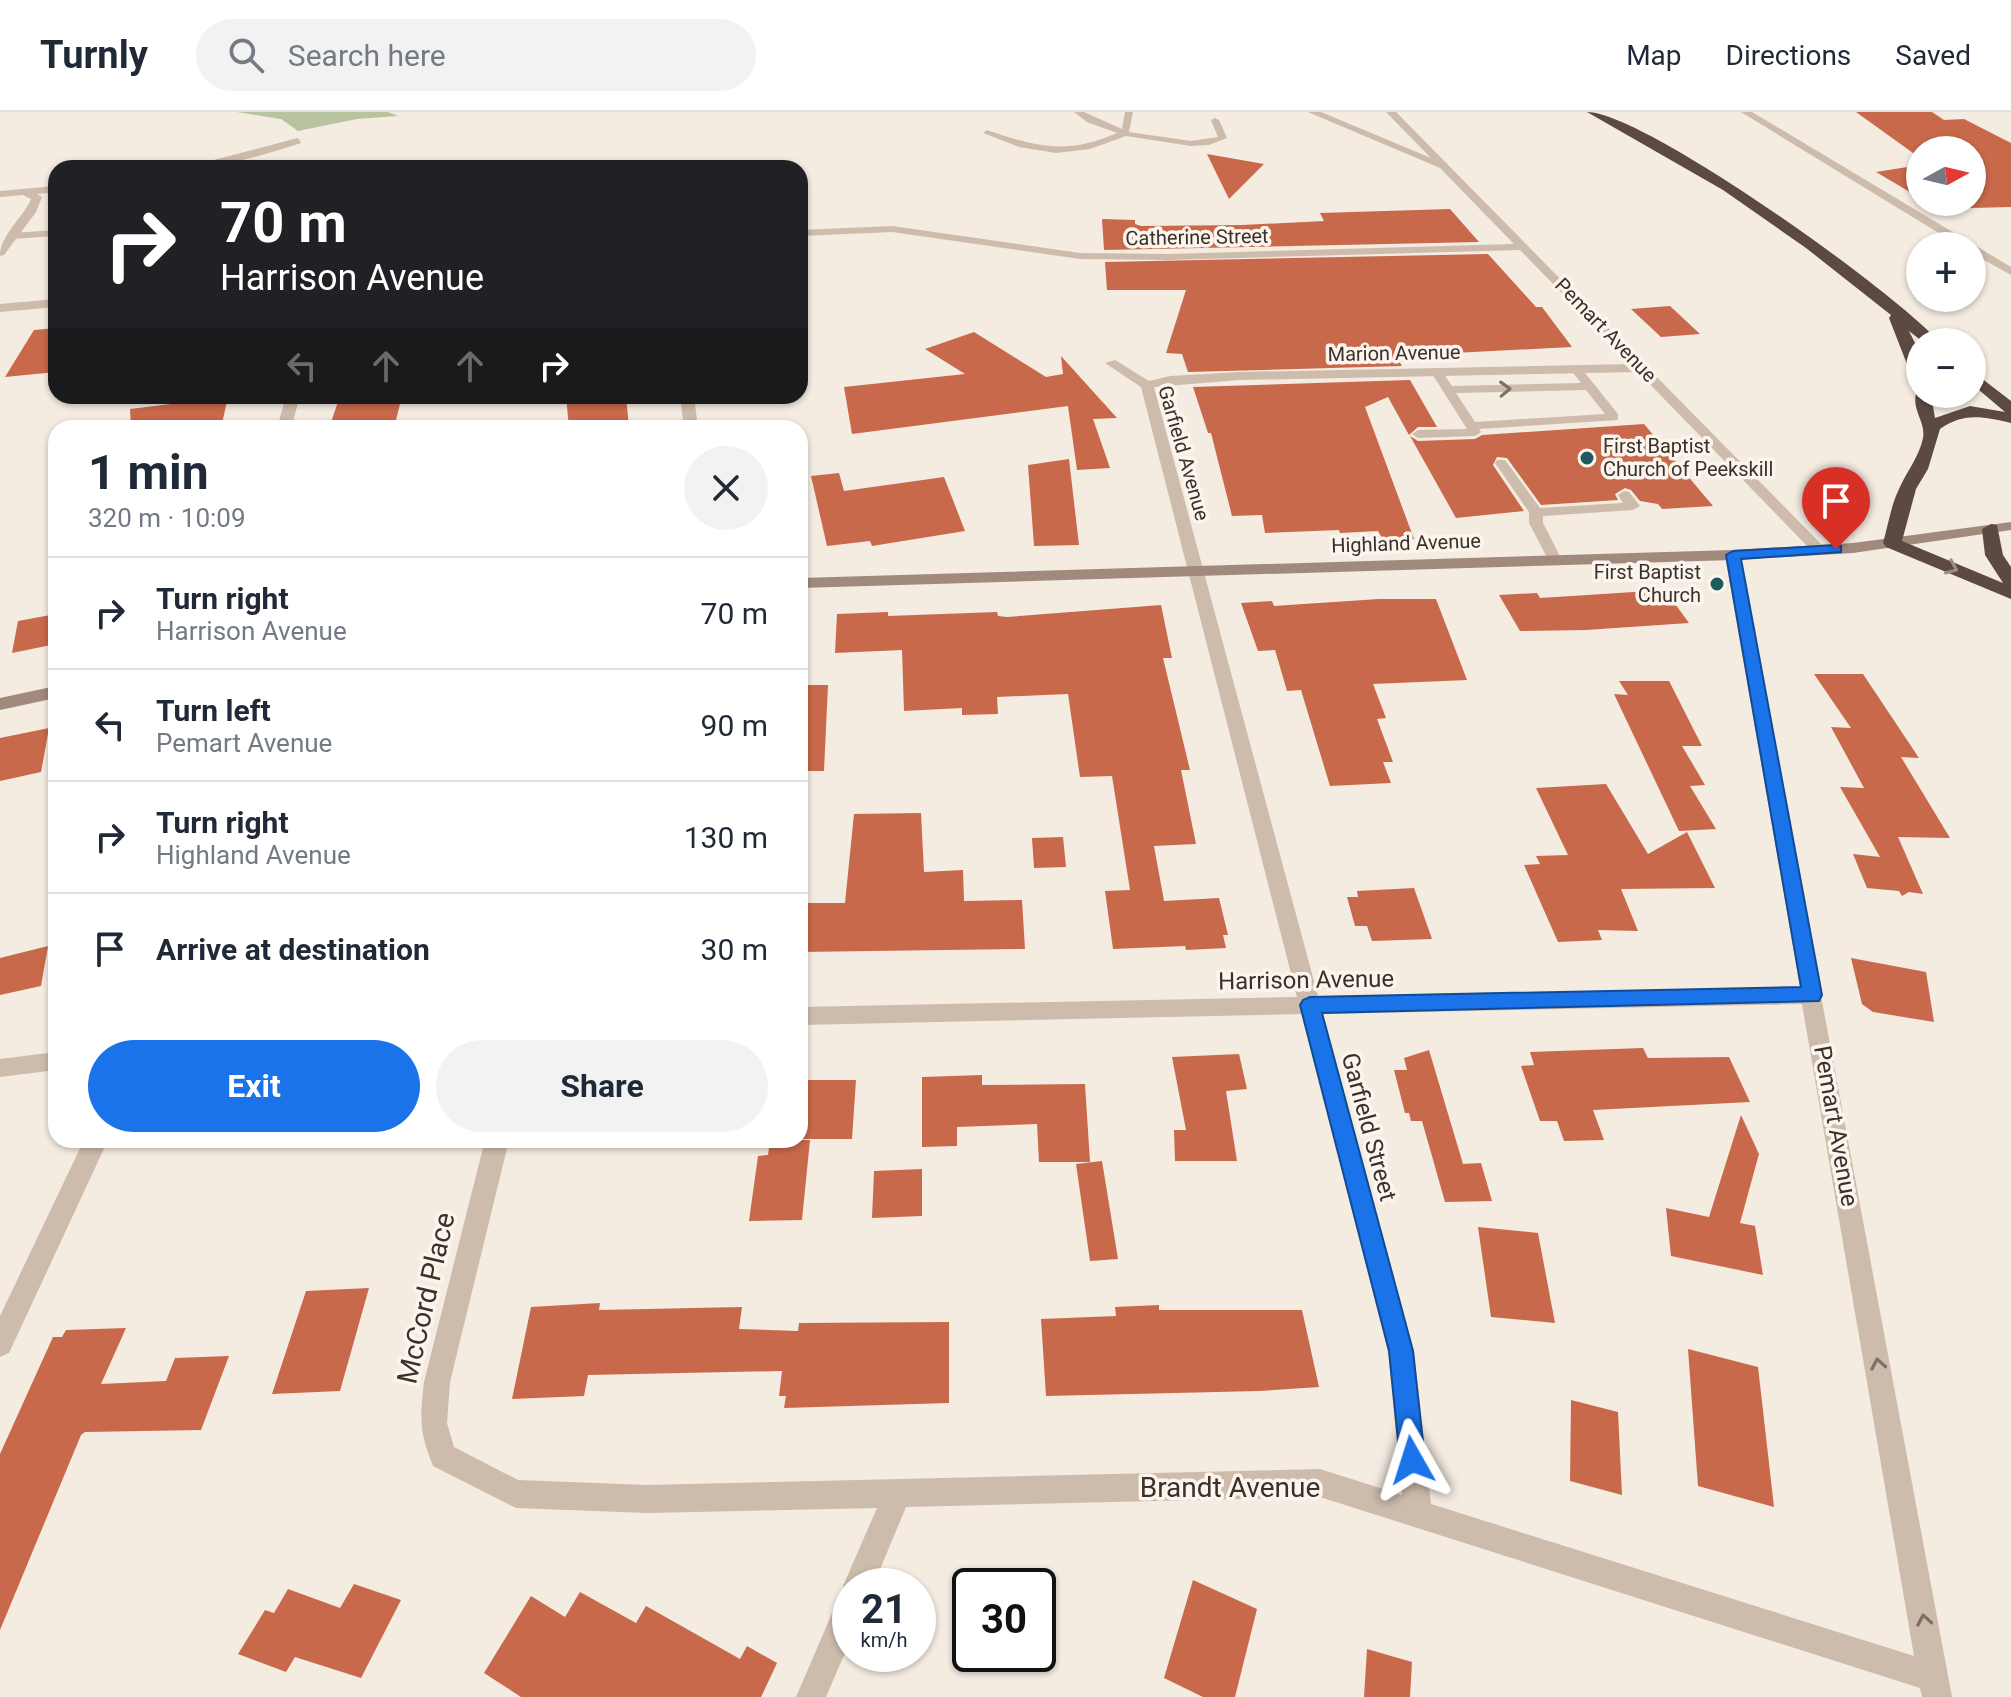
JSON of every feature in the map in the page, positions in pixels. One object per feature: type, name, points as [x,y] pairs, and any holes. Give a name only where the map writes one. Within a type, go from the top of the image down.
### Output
[{"type":"highway","points":[[1592,112],[1671,151],[1736,190],[1915,328]]},
{"type":"highway","points":[[1891,309],[1906,339]]},
{"type":"highway","points":[[1986,388],[2011,409]]},
{"type":"highway","points":[[1924,408],[1932,427]]},
{"type":"highway","points":[[2011,418],[1961,411],[1946,416],[1932,427],[1920,469],[1907,489],[1892,543],[2011,593]]},
{"type":"highway","points":[[1991,529],[1994,555],[2011,581]]},
{"type":"street","points":[[1313,112],[1452,173]]},
{"type":"street","name":"Pemart Avenue","points":[[1391,112],[1820,551]]},
{"type":"street","points":[[1746,112],[1945,232]]},
{"type":"street","points":[[226,160],[298,141]]},
{"type":"street","points":[[0,194],[48,190]]},
{"type":"street","points":[[0,253],[31,212],[37,197],[27,194]]},
{"type":"street","name":"Catherine Street","points":[[808,233],[870,229],[921,231],[1044,253],[1080,256],[1169,257],[1525,247]]},
{"type":"street","points":[[1986,257],[2011,272]]},
{"type":"street","points":[[0,308],[48,304]]},
{"type":"street","name":"Garfield Avenue","points":[[1111,363],[1147,385],[1196,571]]},
{"type":"street","name":"Marion Avenue","points":[[1147,385],[1170,380],[1240,376],[1643,368]]},
{"type":"street","name":"Highland Avenue","points":[[808,583],[1820,551],[2011,526]]},
{"type":"street","name":"Pemart Avenue","points":[[1733,555],[1936,1687]]},
{"type":"street","name":"Garfield Street","points":[[1196,571],[1401,1351],[1418,1514]]},
{"type":"street","points":[[0,704],[48,694]]},
{"type":"street","name":"Harrison Avenue","points":[[808,1016],[1812,995]]},
{"type":"street","points":[[0,1068],[48,1062]]},
{"type":"street","points":[[0,1344],[92,1148]]},
{"type":"street","name":"McCord Place","points":[[495,1148],[437,1382],[433,1423],[443,1456],[499,1486]]},
{"type":"street","name":"Brandt Avenue","points":[[499,1486],[516,1494],[647,1499],[1320,1483],[1936,1687]]},
{"type":"street","points":[[866,1568],[898,1492]]},
{"type":"street","points":[[811,1697],[832,1647]]},
{"type":"lane","points":[[1078,112],[1104,127],[1183,143],[1215,143],[1223,138],[1215,120]]},
{"type":"lane","points":[[1125,133],[1129,112]]},
{"type":"lane","points":[[987,133],[1025,148],[1054,152],[1093,147],[1125,133]]},
{"type":"lane","points":[[12,236],[48,234]]},
{"type":"lane","points":[[1471,426],[1614,417],[1577,370]]},
{"type":"lane","points":[[1418,434],[1475,432],[1437,372]]},
{"type":"lane","points":[[1448,390],[1589,386]]},
{"type":"lane","points":[[1501,463],[1536,512],[1536,523],[1555,560]]},
{"type":"lane","points":[[1536,512],[1633,506],[1624,495]]},
{"type":"green space","points":[[237,112],[388,112],[398,116],[357,119],[298,131],[281,119]]},
{"type":"building","points":[[1856,112],[1932,112],[1944,120],[1964,119],[2011,143],[2011,207],[1986,208],[1986,136],[1906,136],[1906,148]]},
{"type":"building","points":[[1207,154],[1264,164],[1229,199]]},
{"type":"building","points":[[1906,167],[1906,190],[1876,172]]},
{"type":"building","points":[[1450,209],[1479,242],[1104,250],[1102,219],[1135,220],[1135,224],[1141,226],[1242,225],[1324,221],[1320,213]]},
{"type":"building","points":[[1488,254],[1536,307],[1542,307],[1572,347],[1396,356],[1402,366],[1188,372],[1182,354],[1166,353],[1186,290],[1107,290],[1105,262]]},
{"type":"building","points":[[1670,306],[1700,334],[1661,337],[1631,309]]},
{"type":"building","points":[[48,329],[48,373],[5,377],[34,330]]},
{"type":"building","points":[[974,332],[1046,377],[1063,374],[1061,356],[1117,418],[1093,419],[1110,468],[1077,470],[1068,406],[852,434],[844,387],[965,374],[925,349]]},
{"type":"building","points":[[1410,380],[1437,427],[1418,427],[1409,435],[1388,397],[1365,407],[1414,539],[1384,542],[1378,531],[1265,533],[1262,515],[1232,516],[1211,433],[1208,433],[1193,387]]},
{"type":"building","points":[[171,404],[226,404],[223,420],[131,420],[130,409]]},
{"type":"building","points":[[337,404],[400,404],[396,420],[332,420]]},
{"type":"building","points":[[567,404],[627,404],[628,420],[568,420]]},
{"type":"building","points":[[1644,424],[1713,506],[1662,509],[1658,504],[1640,501],[1631,490],[1625,488],[1615,494],[1618,500],[1541,505],[1507,458],[1497,457],[1493,465],[1524,511],[1456,518],[1410,436],[1418,441],[1475,439],[1482,435]]},
{"type":"building","points":[[1069,459],[1079,545],[1034,546],[1028,465]]},
{"type":"building","points":[[839,473],[844,491],[944,477],[965,531],[872,546],[870,541],[827,546],[811,476]]},
{"type":"building","points":[[1665,590],[1689,623],[1520,631],[1499,595],[1537,593],[1540,598]]},
{"type":"building","points":[[1379,599],[1436,599],[1467,680],[1373,684],[1386,718],[1377,719],[1393,762],[1383,762],[1391,783],[1330,786],[1301,690],[1287,691],[1275,650],[1258,651],[1241,603],[1272,601],[1274,606]]},
{"type":"building","points":[[1161,605],[1172,658],[1163,658],[1190,770],[1181,770],[1196,844],[1154,846],[1164,901],[1219,898],[1228,935],[1223,935],[1226,948],[1113,949],[1105,891],[1130,890],[1112,776],[1080,777],[1068,694],[997,697],[998,714],[962,715],[962,708],[904,711],[902,650],[835,653],[837,614],[888,612],[888,616],[997,612],[998,616],[1007,617]]},
{"type":"building","points":[[48,615],[48,646],[12,653],[18,621]]},
{"type":"building","points":[[1814,674],[1863,674],[1919,758],[1901,757],[1950,838],[1898,837],[1923,894],[1909,892],[1902,896],[1899,891],[1867,888],[1853,854],[1880,857],[1840,787],[1864,788],[1831,727],[1851,728]]},
{"type":"building","points":[[1619,681],[1669,681],[1702,746],[1682,746],[1705,785],[1690,786],[1716,829],[1679,831],[1614,694],[1628,695]]},
{"type":"building","points":[[808,685],[828,685],[824,771],[808,771]]},
{"type":"building","points":[[48,728],[41,772],[0,781],[0,738]]},
{"type":"building","points":[[1606,784],[1648,854],[1687,832],[1715,888],[1621,889],[1638,931],[1598,930],[1602,940],[1558,942],[1524,865],[1540,864],[1536,856],[1568,855],[1536,788]]},
{"type":"building","points":[[921,813],[924,872],[963,870],[964,901],[1022,900],[1025,949],[808,952],[808,903],[845,903],[854,814]]},
{"type":"building","points":[[1063,837],[1066,867],[1034,868],[1032,838]]},
{"type":"building","points":[[1414,888],[1432,939],[1372,941],[1367,926],[1355,926],[1347,897],[1358,897],[1357,891]]},
{"type":"building","points":[[48,946],[41,986],[0,995],[0,958]]},
{"type":"building","points":[[1851,958],[1926,972],[1934,1022],[1873,1012],[1862,1004]]},
{"type":"building","points":[[1643,1048],[1648,1058],[1729,1057],[1750,1102],[1593,1110],[1604,1140],[1564,1141],[1557,1121],[1540,1121],[1521,1066],[1534,1065],[1530,1052]]},
{"type":"building","points":[[1429,1050],[1463,1164],[1481,1163],[1492,1201],[1445,1202],[1422,1121],[1411,1121],[1409,1113],[1405,1113],[1394,1070],[1407,1070],[1404,1058]]},
{"type":"building","points":[[1239,1054],[1247,1089],[1226,1091],[1237,1161],[1175,1161],[1174,1130],[1186,1130],[1172,1057]]},
{"type":"building","points":[[982,1075],[982,1085],[1085,1084],[1090,1162],[1039,1162],[1037,1124],[957,1127],[957,1146],[922,1147],[922,1077]]},
{"type":"building","points":[[808,1080],[856,1080],[852,1139],[808,1139]]},
{"type":"building","points":[[1741,1115],[1759,1154],[1740,1223],[1755,1226],[1763,1275],[1671,1256],[1666,1208],[1709,1217]]},
{"type":"building","points":[[810,1140],[802,1220],[749,1221],[758,1156],[768,1155],[769,1148],[808,1148]]},
{"type":"building","points":[[1102,1161],[1118,1259],[1090,1261],[1076,1164]]},
{"type":"building","points":[[922,1169],[922,1216],[872,1218],[874,1171]]},
{"type":"building","points":[[1478,1227],[1538,1233],[1555,1323],[1491,1317]]},
{"type":"building","points":[[369,1288],[340,1391],[272,1394],[306,1291]]},
{"type":"building","points":[[600,1303],[599,1310],[742,1307],[739,1329],[798,1331],[799,1323],[949,1322],[949,1403],[784,1408],[786,1396],[779,1396],[782,1371],[588,1375],[584,1396],[512,1399],[531,1307]]},
{"type":"building","points":[[1159,1305],[1159,1310],[1302,1310],[1319,1387],[1046,1396],[1041,1319],[1116,1316],[1115,1307]]},
{"type":"building","points":[[126,1328],[101,1384],[166,1381],[175,1358],[229,1356],[201,1430],[85,1432],[81,1435],[0,1630],[0,1454],[53,1337],[62,1337],[66,1330]]},
{"type":"building","points":[[1688,1349],[1758,1367],[1774,1507],[1698,1486]]},
{"type":"building","points":[[1571,1400],[1618,1412],[1622,1495],[1570,1481]]},
{"type":"building","points":[[1193,1580],[1257,1609],[1235,1697],[1203,1697],[1164,1678]]},
{"type":"building","points":[[354,1584],[401,1600],[361,1678],[295,1657],[286,1672],[238,1654],[265,1610],[274,1613],[288,1589],[340,1608]]},
{"type":"building","points":[[580,1592],[636,1623],[646,1606],[740,1659],[747,1646],[777,1663],[761,1697],[521,1697],[484,1673],[531,1596],[565,1617]]},
{"type":"building","points":[[1367,1649],[1412,1662],[1410,1697],[1364,1697]]},
{"type":"place","name":"First Baptist Church of Peekskill","points":[[1587,458]]},
{"type":"place","name":"First Baptist Church","points":[[1717,584]]},
{"type":"route","points":[[1412,1460],[1401,1351],[1310,1005],[1812,995],[1733,555],[1836,549]]}]
